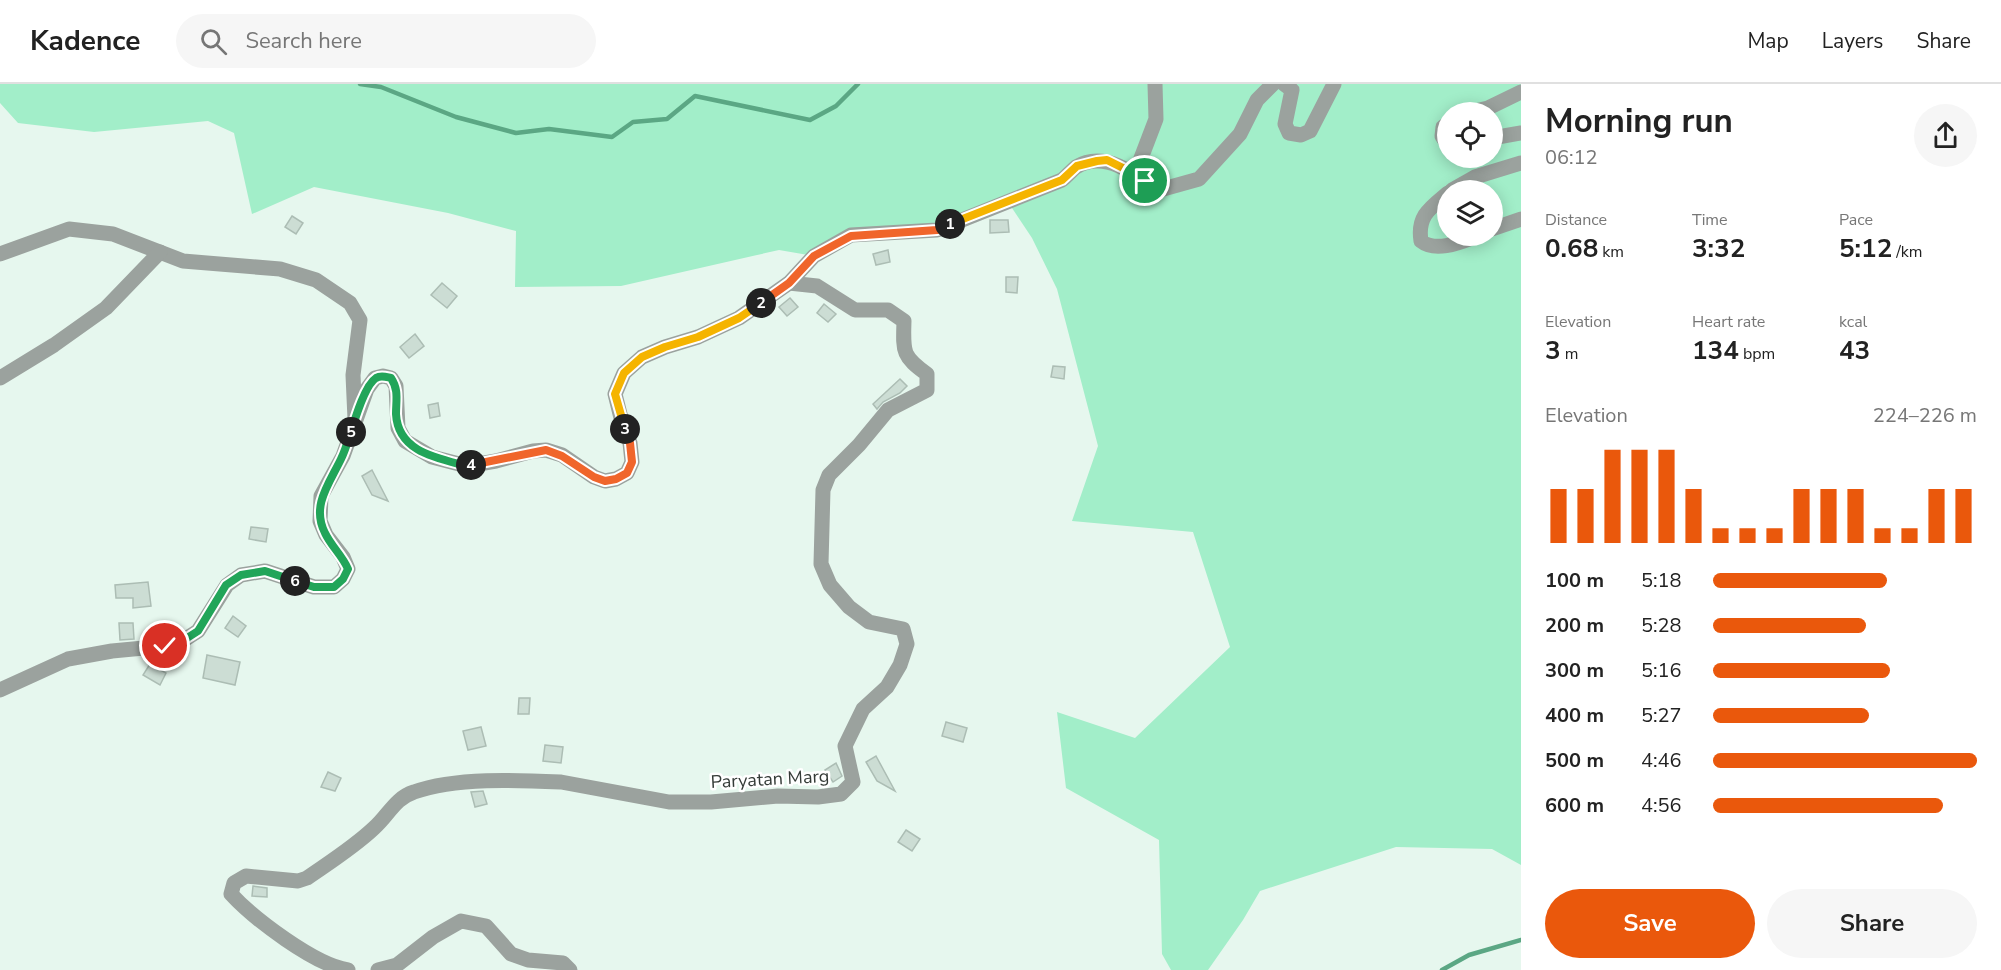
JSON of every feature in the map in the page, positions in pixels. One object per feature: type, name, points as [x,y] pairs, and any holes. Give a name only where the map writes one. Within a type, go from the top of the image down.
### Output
[{"type":"street","points":[[1135,174],[1156,119],[1155,84]]},
{"type":"street","points":[[0,690],[68,659],[112,651],[165,646],[184,640],[198,631],[226,585],[241,575],[265,571],[314,587],[334,587],[343,579],[348,569],[343,557],[326,536],[320,521],[321,496],[343,456],[355,419],[375,378],[383,376],[391,378],[396,386],[398,428],[405,441],[432,457],[467,466],[546,450],[562,456],[594,477],[605,481],[616,479],[627,473],[632,462],[630,443],[615,394],[624,373],[642,357],[698,337],[739,318],[789,283],[814,256],[851,236],[937,230],[1062,180],[1077,166],[1097,161],[1107,160],[1135,174],[1156,191],[1199,179],[1240,134],[1257,100],[1273,84]]},
{"type":"street","points":[[1284,84],[1292,90],[1285,124],[1289,133],[1301,135],[1310,131],[1334,84]]},
{"type":"street","points":[[1500,102],[1521,92]]},
{"type":"street","points":[[1503,136],[1521,133]]},
{"type":"street","points":[[1470,180],[1521,163]]},
{"type":"street","points":[[1437,203],[1425,213],[1419,230],[1421,241],[1433,247],[1439,246]]},
{"type":"street","points":[[1503,225],[1521,219]]},
{"type":"street","points":[[0,254],[69,229],[113,234],[183,261],[280,269],[316,280],[350,303],[360,320],[353,375],[355,419]]},
{"type":"street","points":[[0,378],[54,345],[106,308],[160,252]]},
{"type":"street","name":"Paryatan Marg","points":[[348,970],[310,956],[240,904],[231,894],[234,883],[246,876],[298,881],[308,878],[375,828],[394,804],[413,792],[448,785],[497,781],[545,781],[669,802],[711,802],[778,796],[818,797],[842,794],[853,782],[845,746],[863,710],[888,687],[900,665],[907,644],[903,629],[868,622],[849,607],[830,585],[821,564],[823,490],[829,475],[859,445],[888,410],[927,390],[927,374],[910,362],[905,350],[904,321],[888,310],[855,310],[817,286],[789,283]]},
{"type":"street","points":[[378,970],[397,965],[433,937],[461,921],[486,926],[511,954],[528,960],[562,963],[570,970]]},
{"type":"green space","points":[[0,84],[1521,84],[1521,865],[1492,849],[1396,847],[1260,891],[1208,970],[1171,970],[1162,954],[1159,840],[1066,788],[1057,712],[1135,738],[1230,647],[1193,532],[1072,521],[1098,446],[1057,289],[1032,238],[1008,202],[937,230],[851,235],[814,256],[779,250],[621,286],[515,287],[516,231],[448,213],[314,187],[252,214],[234,133],[208,121],[94,132],[18,123],[0,103]]},
{"type":"building","points":[[292,216],[303,223],[296,234],[285,227]]},
{"type":"building","points":[[990,220],[1008,220],[1009,232],[990,233]]},
{"type":"building","points":[[888,250],[890,262],[876,265],[873,254]]},
{"type":"building","points":[[1006,277],[1018,277],[1017,293],[1006,292]]},
{"type":"building","points":[[442,283],[457,296],[447,308],[431,295]]},
{"type":"building","points":[[790,298],[798,307],[787,316],[779,307]]},
{"type":"building","points":[[824,304],[836,314],[828,322],[817,313]]},
{"type":"building","points":[[415,334],[424,346],[409,358],[400,347]]},
{"type":"building","points":[[1053,366],[1065,367],[1064,379],[1051,377]]},
{"type":"building","points":[[900,379],[907,386],[900,393],[883,402],[877,409],[873,404]]},
{"type":"building","points":[[438,403],[440,416],[430,418],[428,405]]},
{"type":"building","points":[[372,470],[388,501],[372,495],[362,476]]},
{"type":"building","points":[[251,527],[268,529],[266,542],[249,539]]},
{"type":"building","points":[[148,582],[151,606],[133,608],[133,598],[116,598],[115,585]]},
{"type":"building","points":[[233,616],[246,626],[238,637],[225,628]]},
{"type":"building","points":[[119,623],[133,623],[134,639],[120,640]]},
{"type":"building","points":[[207,655],[240,662],[235,685],[203,678]]},
{"type":"building","points":[[150,664],[166,673],[160,685],[143,675]]},
{"type":"building","points":[[519,698],[530,698],[529,714],[518,714]]},
{"type":"building","points":[[946,722],[967,728],[963,742],[942,736]]},
{"type":"building","points":[[481,727],[486,746],[468,750],[463,731]]},
{"type":"building","points":[[545,745],[563,747],[561,763],[543,761]]},
{"type":"building","points":[[876,756],[895,791],[877,781],[866,762]]},
{"type":"building","points":[[836,763],[842,776],[833,782],[825,770]]},
{"type":"building","points":[[328,772],[341,778],[335,791],[321,787]]},
{"type":"building","points":[[483,791],[487,804],[475,807],[471,792]]},
{"type":"building","points":[[906,830],[920,839],[912,851],[898,842]]},
{"type":"building","points":[[253,886],[267,888],[267,897],[252,896]]},
{"type":"waterway","points":[[360,84],[381,87],[456,117],[516,133],[549,129],[612,137],[633,122],[667,119],[695,96],[810,120],[836,106],[858,84]]},
{"type":"waterway","points":[[1442,970],[1469,955],[1521,940]]},
{"type":"route","points":[[165,646],[184,640],[198,631],[226,585],[241,575],[265,571],[314,587],[334,587],[343,579],[348,569],[343,557],[326,536],[320,521],[321,496],[343,456],[355,419],[375,378],[383,376],[391,378],[396,386],[398,428],[405,441],[432,457],[467,466],[546,450],[562,456],[594,477],[605,481],[616,479],[627,473],[632,462],[630,443],[615,394],[624,373],[642,357],[698,337],[739,318],[789,283],[814,256],[851,236],[937,230],[1035,192],[1062,180],[1077,166],[1097,161],[1107,160],[1145,181]]}]
